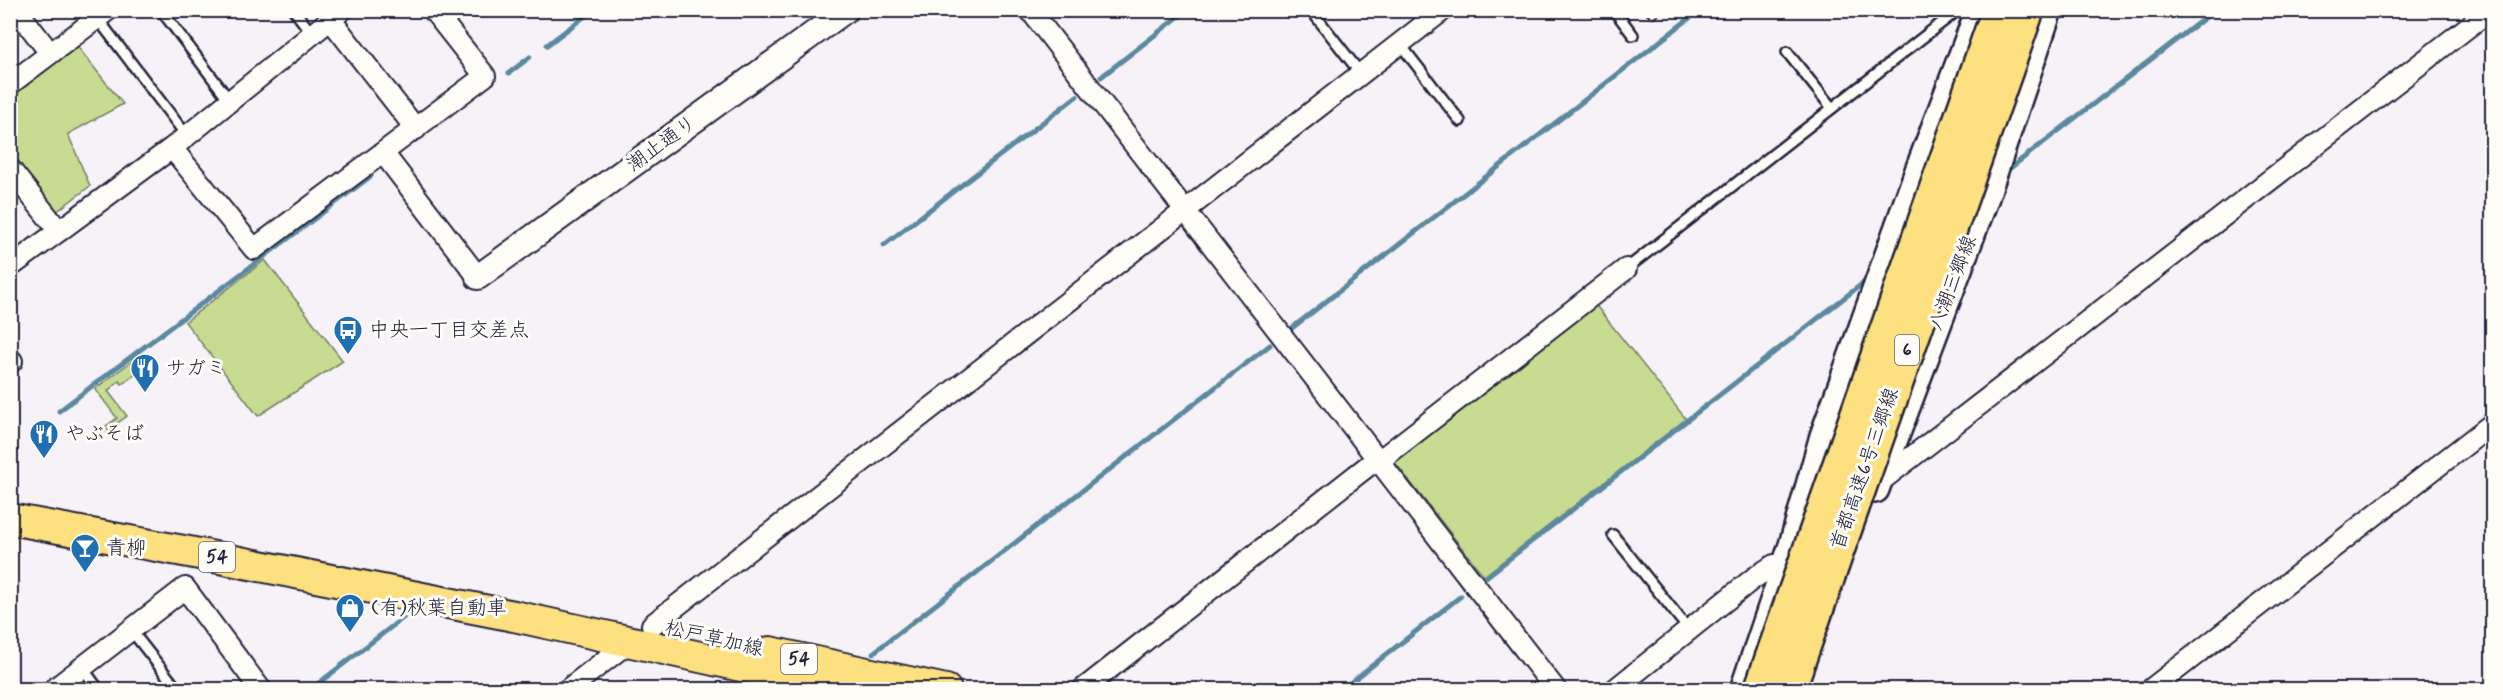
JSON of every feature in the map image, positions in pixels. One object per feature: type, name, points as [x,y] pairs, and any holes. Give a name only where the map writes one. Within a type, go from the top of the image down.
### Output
[{"type":"highway","name":"首都高速6号三郷線","points":[[1761,690],[1999,10]]},
{"type":"highway","name":"首都高速6号三郷線","points":[[1788,690],[2027,10]]},
{"type":"main road","points":[[1744,690],[1789,555],[1824,436],[1920,168],[1980,10]]},
{"type":"main road","name":"八潮三郷線","points":[[1805,690],[1878,483],[1985,197],[2048,10]]},
{"type":"main road","name":"松戸草加線","points":[[20,520],[514,616],[807,661],[946,690]]},
{"type":"main road","name":"松戸草加線","points":[[641,634],[831,690]]},
{"type":"main road","points":[[1775,690],[1787,669],[1818,652]]},
{"type":"street","points":[[17,10],[50,53]]},
{"type":"street","points":[[179,141],[254,249],[384,154],[485,76],[433,10]]},
{"type":"street","name":"潮止通り","points":[[478,277],[846,10]]},
{"type":"street","points":[[1030,10],[1556,690]]},
{"type":"street","points":[[1878,483],[2490,10]]},
{"type":"street","points":[[567,690],[1400,44],[1433,14]]},
{"type":"street","points":[[10,84],[103,15]]},
{"type":"street","points":[[10,267],[179,141],[337,15],[416,129]]},
{"type":"street","points":[[384,154],[478,277]]},
{"type":"street","points":[[10,169],[59,231]]},
{"type":"street","points":[[1082,690],[1626,269]]},
{"type":"street","points":[[2150,690],[2493,424]]},
{"type":"street","points":[[1614,690],[1754,578],[1789,555],[1848,566]]},
{"type":"street","points":[[54,690],[185,588],[261,690]]},
{"type":"lane","points":[[161,10],[230,101]]},
{"type":"lane","points":[[294,10],[312,34]]},
{"type":"lane","points":[[1311,10],[1360,74]]},
{"type":"lane","points":[[1614,10],[1633,35]]},
{"type":"lane","points":[[1626,269],[1958,10]]},
{"type":"lane","points":[[103,15],[179,141]]},
{"type":"lane","points":[[1400,44],[1460,122]]},
{"type":"lane","points":[[1787,52],[1832,108]]},
{"type":"lane","points":[[1613,535],[1689,630]]},
{"type":"lane","points":[[131,630],[178,690]]},
{"type":"lane","points":[[82,667],[99,690]]},
{"type":"green space","points":[[77,46],[123,104],[68,134],[90,186],[56,212],[11,154],[11,98]]},
{"type":"green space","points":[[265,260],[343,361],[258,416],[185,322]]},
{"type":"green space","points":[[1594,303],[1686,419],[1484,576],[1393,460]]},
{"type":"green space","points":[[136,358],[144,368],[122,384],[119,381],[108,391],[127,416],[94,440],[91,437],[117,418],[95,389]]},
{"type":"waterway","points":[[547,45],[593,10]]},
{"type":"waterway","points":[[1101,77],[1187,10]]},
{"type":"waterway","points":[[1292,328],[1700,10]]},
{"type":"waterway","points":[[2009,169],[2215,10]]},
{"type":"waterway","points":[[509,73],[530,57]]},
{"type":"waterway","points":[[884,245],[1077,96]]},
{"type":"waterway","points":[[59,411],[371,176]]},
{"type":"waterway","points":[[1486,577],[1867,280]]},
{"type":"waterway","points":[[873,653],[1270,345]]},
{"type":"waterway","points":[[1341,690],[1461,596]]},
{"type":"waterway","points":[[310,690],[404,617]]},
{"type":"place","name":"中央一丁目交差点","points":[[348,356]]},
{"type":"place","name":"サガミ","points":[[145,394]]},
{"type":"place","name":"やぶそば","points":[[44,460]]},
{"type":"place","name":"青柳","points":[[85,574]]},
{"type":"place","name":"(有)秋葉自動車","points":[[350,634]]}]
